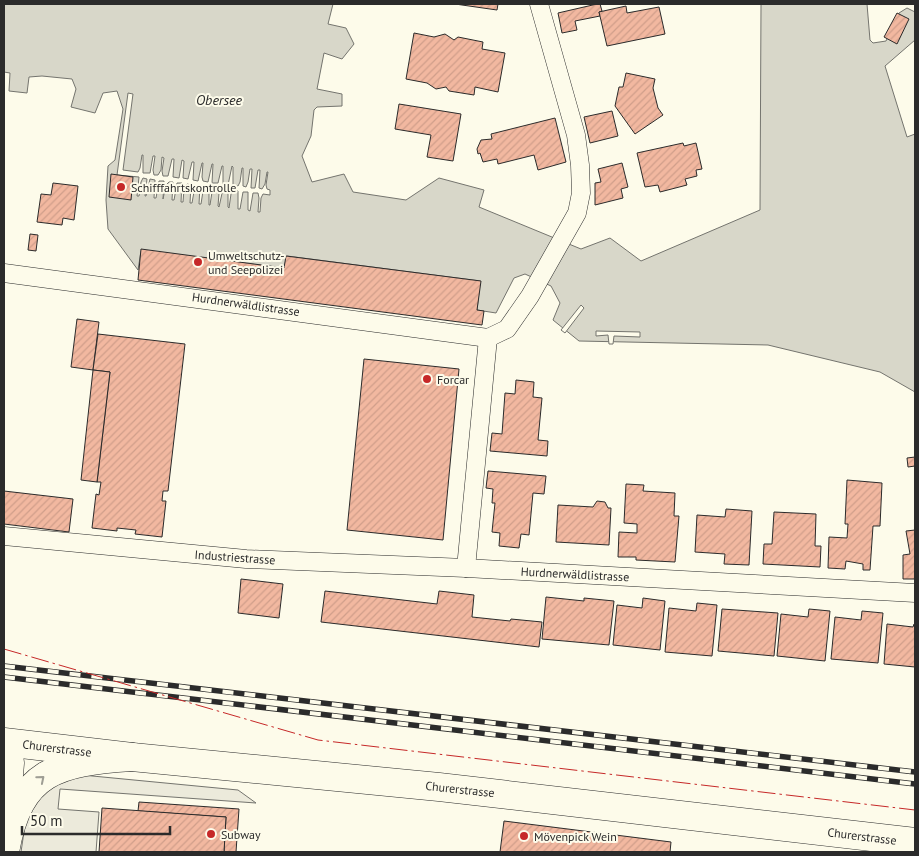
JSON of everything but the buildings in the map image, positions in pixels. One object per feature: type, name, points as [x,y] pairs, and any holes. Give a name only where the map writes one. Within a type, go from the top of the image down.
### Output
[{"type":"main road","name":"Churerstrasse","points":[[4,742],[132,757],[440,787],[915,842]]},
{"type":"main road","points":[[4,749],[9,756],[10,764],[4,852]]},
{"type":"main road","points":[[4,852],[20,805],[27,793],[46,774],[75,763],[132,757]]},
{"type":"street","points":[[466,568],[488,338],[507,329],[530,296],[577,214],[581,192],[576,135],[539,4]]},
{"type":"street","name":"Hurdnerwäldlistrasse","points":[[4,273],[488,338]]},
{"type":"street","name":"Industriestrasse","points":[[4,536],[246,559],[466,568]]},
{"type":"street","name":"Hurdnerwäldlistrasse","points":[[466,568],[915,593]]},
{"type":"shaded area","points":[[82,775],[238,790],[256,803],[60,789],[58,809],[99,812],[96,852],[21,852],[25,825],[39,790]]},
{"type":"water","name":"Obersee","points":[[4,4],[333,4],[328,24],[346,28],[354,44],[342,59],[324,53],[317,89],[342,94],[342,106],[317,107],[314,110],[311,136],[302,156],[312,182],[344,174],[353,192],[406,200],[439,178],[484,190],[479,207],[581,249],[610,238],[641,261],[760,210],[761,4],[867,4],[870,40],[873,43],[886,41],[899,13],[907,8],[915,12],[915,40],[885,66],[907,137],[915,134],[915,392],[880,372],[768,345],[579,341],[553,320],[560,303],[551,286],[525,274],[514,278],[496,313],[477,310],[480,281],[287,256],[284,268],[141,251],[138,270],[108,229],[106,200],[108,166],[115,160],[123,109],[117,91],[103,93],[95,113],[71,107],[76,89],[72,79],[42,76],[29,77],[27,93],[9,91],[10,73],[4,72]]},
{"type":"pier","points":[[128,93],[133,94],[123,170],[138,172],[143,155],[143,173],[150,173],[153,156],[155,156],[154,175],[158,175],[161,170],[162,157],[164,158],[163,176],[168,176],[172,159],[174,159],[173,177],[179,178],[182,160],[184,161],[183,178],[188,179],[192,162],[194,162],[193,180],[198,181],[203,163],[203,181],[208,182],[213,164],[212,183],[218,183],[223,166],[223,184],[228,185],[232,166],[233,185],[238,186],[243,168],[243,186],[246,187],[250,169],[252,169],[251,188],[255,188],[258,170],[260,170],[259,188],[262,189],[268,172],[266,185],[267,189],[270,190],[270,195],[263,194],[260,212],[258,212],[258,193],[253,193],[250,211],[248,210],[248,192],[243,192],[240,209],[238,209],[238,191],[233,190],[229,208],[228,190],[223,189],[219,207],[218,188],[214,188],[209,205],[209,187],[205,187],[201,204],[199,204],[200,186],[195,186],[192,203],[190,203],[191,185],[187,184],[184,189],[183,202],[181,202],[182,183],[177,183],[174,200],[172,200],[173,182],[169,182],[166,185],[163,199],[164,181],[159,181],[156,198],[154,198],[155,180],[150,179],[145,196],[147,179],[143,178],[139,196],[137,196],[139,177],[117,175]]},
{"type":"pier","points":[[581,305],[584,308],[565,333],[561,330]]},
{"type":"pier","points":[[596,331],[640,332],[640,337],[614,336],[613,344],[609,344],[608,335],[596,336]]},
{"type":"railway","points":[[4,666],[915,772]]},
{"type":"railway","points":[[4,677],[915,784]]},
{"type":"power","points":[[4,649],[318,740],[915,810]]},
{"type":"place","name":"Schifffahrtskontrolle","points":[[121,187]]},
{"type":"place","name":"Umweltschutz- und Seepolizei","points":[[198,262]]},
{"type":"place","name":"Forcar","points":[[427,379]]},
{"type":"place","name":"Subway","points":[[211,834]]},
{"type":"place","name":"Mövenpick Wein","points":[[524,836]]}]
